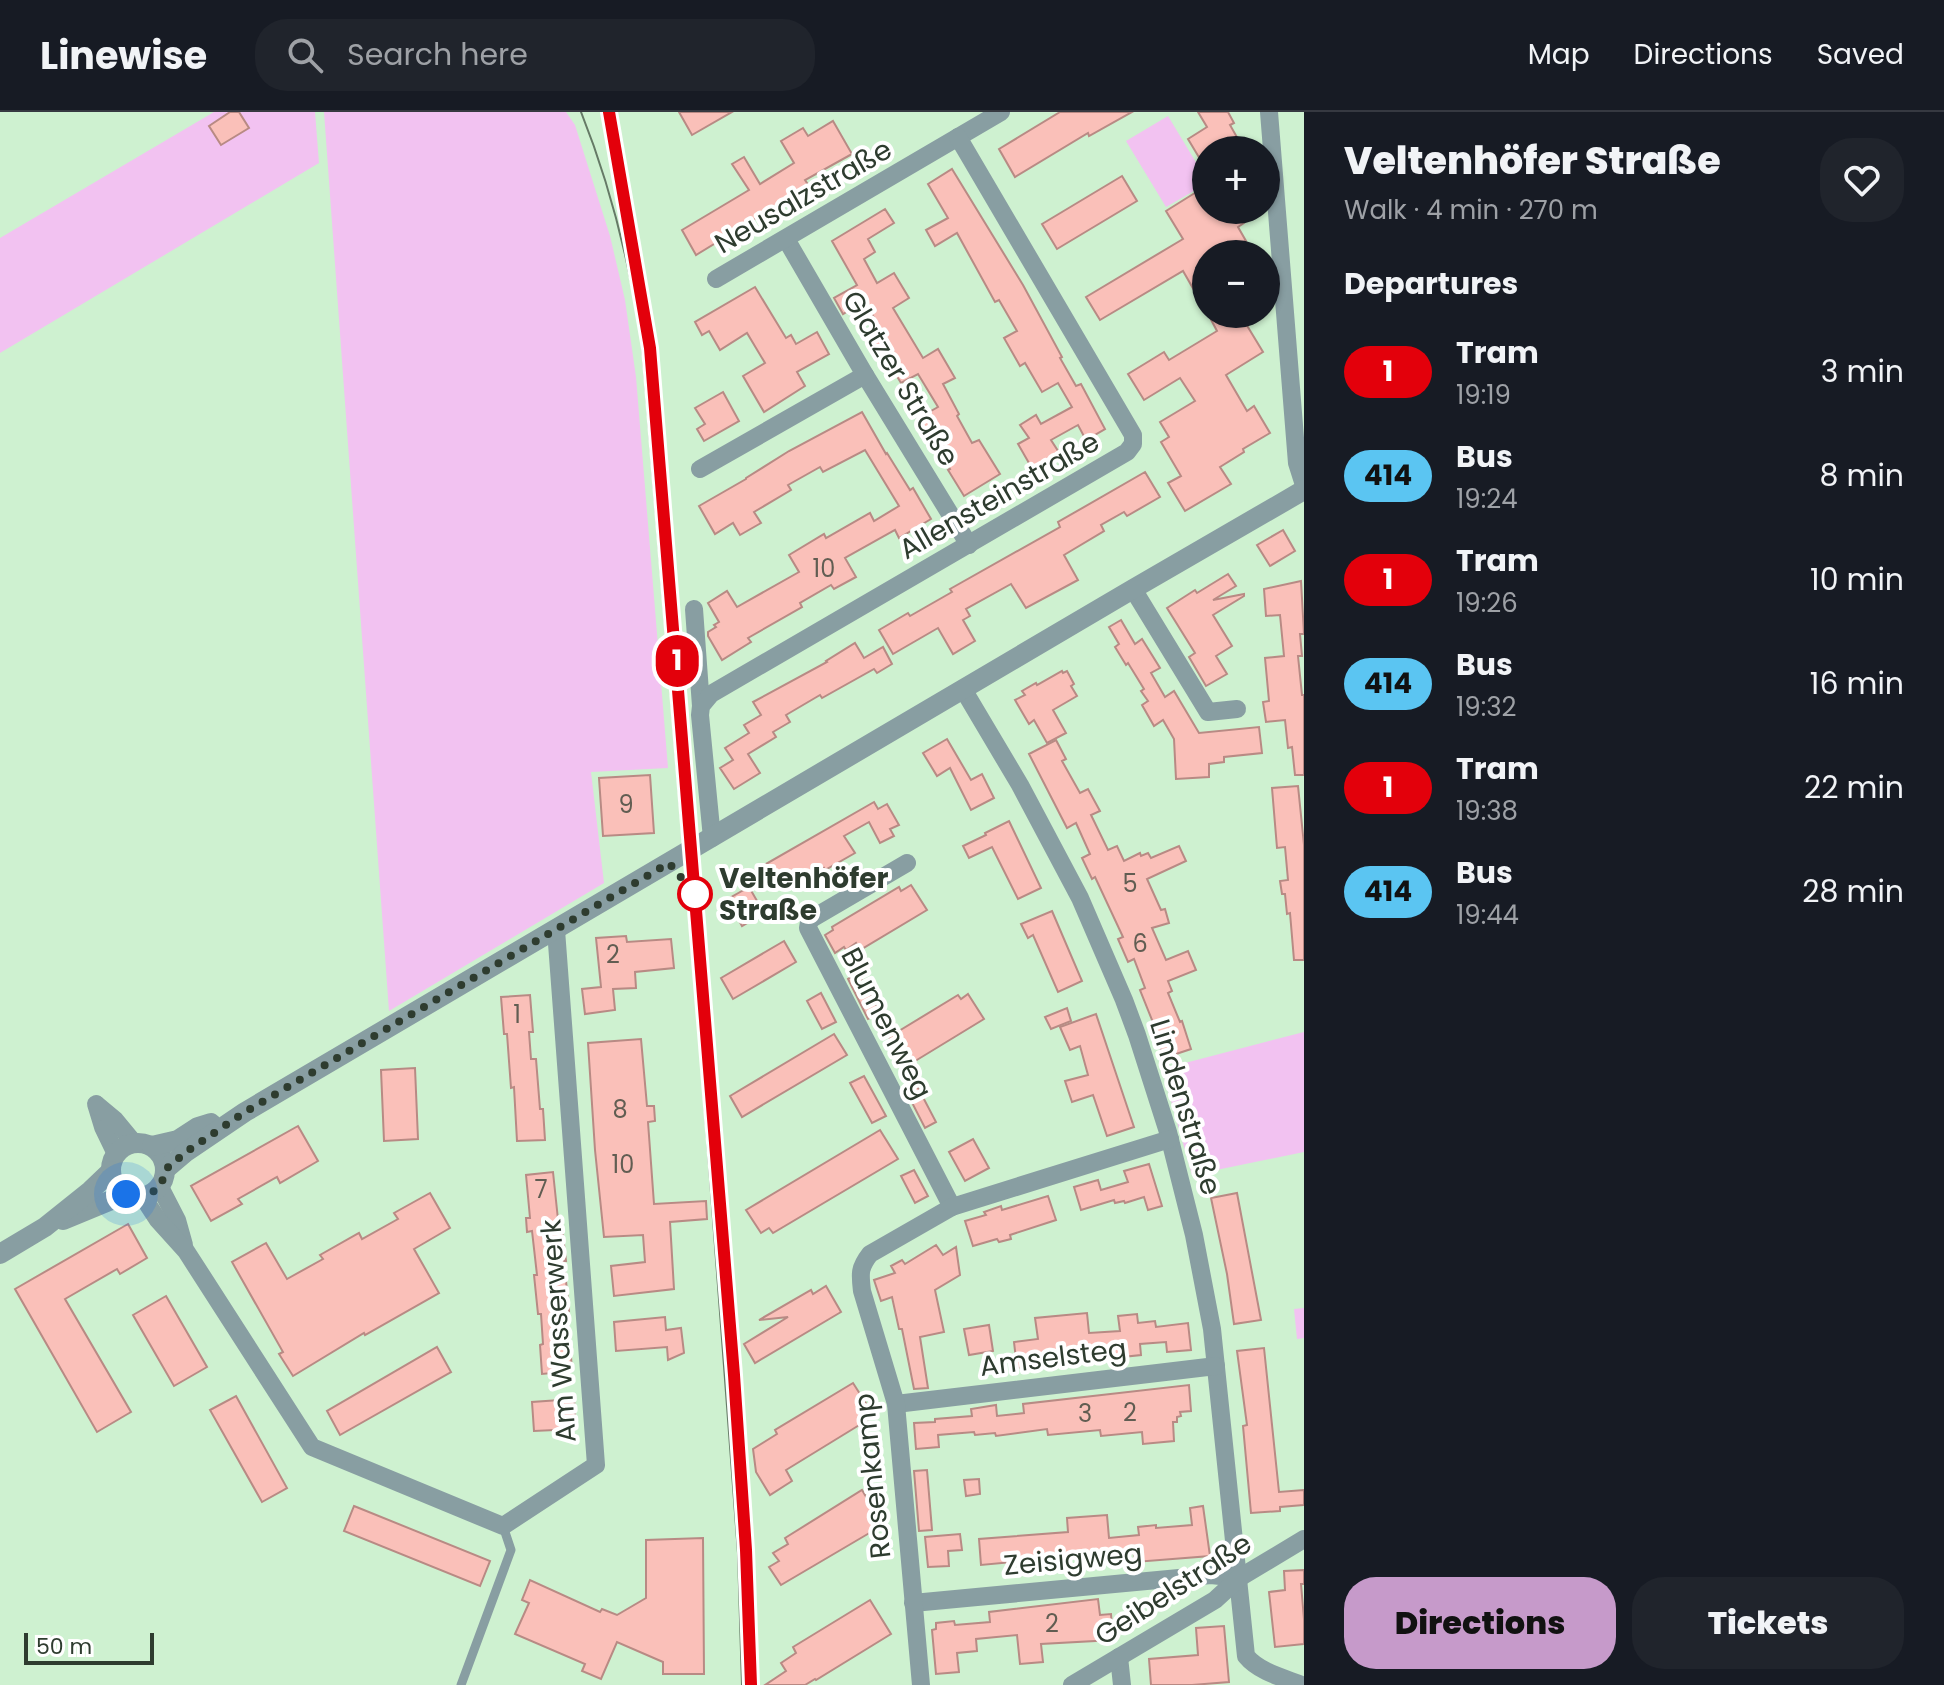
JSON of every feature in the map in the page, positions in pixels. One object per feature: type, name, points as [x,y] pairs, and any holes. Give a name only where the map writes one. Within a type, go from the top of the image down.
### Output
[{"type":"street","name":"Neusalzstraße","points":[[716,279],[1001,112]]},
{"type":"street","points":[[45,1227],[148,1187],[186,1152],[245,1112],[1304,488],[1297,463],[1269,112]]},
{"type":"street","name":"Allensteinstraße","points":[[701,706],[711,694],[1127,452],[1133,444],[1133,435],[958,137]]},
{"type":"street","name":"Glatzer Straße","points":[[786,239],[969,545]]},
{"type":"street","points":[[700,469],[865,375]]},
{"type":"street","points":[[1133,589],[1208,712],[1237,709]]},
{"type":"street","points":[[694,609],[712,838]]},
{"type":"street","name":"Lindenstraße","points":[[963,689],[1028,798],[1080,898],[1110,965],[1172,1133],[1205,1289],[1216,1366],[1246,1656],[1250,1662],[1281,1681]]},
{"type":"street","name":"Blumenweg","points":[[907,863],[813,918],[808,928],[952,1207]]},
{"type":"street","name":"Am Wasserwerk","points":[[503,1526],[596,1465],[556,930]]},
{"type":"street","points":[[0,1254],[45,1227],[90,1191],[128,1154],[178,1140],[198,1127],[245,1112]]},
{"type":"street","name":"Rosenkamp","points":[[921,1685],[896,1404],[862,1291],[860,1273],[863,1263],[870,1254],[952,1207],[1172,1133]]},
{"type":"street","points":[[128,1154],[159,1152],[164,1160],[148,1187],[158,1220],[186,1251],[312,1447],[503,1526]]},
{"type":"street","points":[[128,1154],[113,1180],[118,1188],[148,1187]]},
{"type":"street","name":"Amselsteg","points":[[896,1404],[1216,1366]]},
{"type":"street","name":"Geibelstraße","points":[[1072,1685],[1215,1600],[1239,1578],[1304,1539]]},
{"type":"street","name":"Zeisigweg","points":[[913,1603],[1211,1575],[1239,1578]]},
{"type":"street","points":[[1119,1657],[1122,1685]]},
{"type":"street","points":[[1281,1681],[1302,1685]]},
{"type":"lane","points":[[461,1685],[511,1550],[503,1526]]},
{"type":"shaded area","points":[[214,112],[315,112],[319,163],[0,353],[0,238]]},
{"type":"shaded area","points":[[324,112],[566,112],[575,125],[610,236],[625,300],[636,377],[668,768],[591,772],[604,883],[389,1011]]},
{"type":"shaded area","points":[[1168,116],[1192,156],[1192,192],[1166,207],[1126,141]]},
{"type":"shaded area","points":[[1304,1032],[1304,1152],[1192,1175],[1162,1069]]},
{"type":"shaded area","points":[[1304,1308],[1304,1338],[1297,1339],[1294,1309]]},
{"type":"building","points":[[230,112],[239,112],[249,128],[221,145],[209,126]]},
{"type":"building","points":[[679,112],[732,112],[692,135]]},
{"type":"building","points":[[1060,112],[1132,112],[1089,136],[1088,133],[1015,177],[999,149]]},
{"type":"building","points":[[1198,112],[1228,112],[1236,136],[1193,136],[1207,127]]},
{"type":"building","points":[[833,121],[852,154],[805,180],[809,186],[696,255],[682,230],[749,190],[732,164],[744,157],[760,184],[794,163],[781,141],[803,128],[808,136]]},
{"type":"building","points":[[952,169],[1023,285],[1076,386],[1081,384],[1105,429],[1086,440],[1078,425],[1051,440],[1060,454],[1033,470],[1018,444],[1029,438],[1020,425],[1036,415],[1041,424],[1072,407],[1058,383],[1042,392],[1025,363],[1020,366],[1004,338],[1017,331],[999,300],[995,302],[957,233],[935,246],[926,230],[948,218],[928,184]]},
{"type":"building","points":[[1122,176],[1137,201],[1057,249],[1042,224]]},
{"type":"building","points":[[1192,195],[1192,224],[1242,224],[1238,227],[1245,240],[1192,240],[1192,287],[1183,271],[1100,320],[1086,297],[1183,239],[1166,211]]},
{"type":"building","points":[[885,209],[894,223],[868,239],[875,252],[864,259],[877,283],[894,273],[909,298],[893,308],[923,358],[938,349],[955,378],[943,384],[959,414],[957,416],[972,443],[979,440],[1000,474],[964,496],[933,440],[929,442],[917,419],[938,407],[918,374],[901,383],[879,347],[874,350],[867,337],[880,329],[865,301],[843,314],[834,298],[857,285],[832,241]]},
{"type":"building","points":[[755,287],[786,338],[791,335],[796,344],[817,332],[829,354],[797,372],[805,386],[764,412],[743,376],[765,363],[747,333],[720,350],[709,331],[702,335],[695,322]]},
{"type":"building","points":[[1215,328],[1248,328],[1263,352],[1226,375],[1247,411],[1254,406],[1270,433],[1220,467],[1231,484],[1185,511],[1168,483],[1181,476],[1161,442],[1169,437],[1160,422],[1195,401],[1180,378],[1144,400],[1128,374],[1164,352],[1169,360],[1217,331]]},
{"type":"building","points":[[723,392],[739,421],[704,441],[697,429],[705,424],[695,408]]},
{"type":"building","points":[[862,412],[886,454],[910,490],[913,488],[931,519],[899,538],[895,530],[845,558],[856,577],[834,589],[831,585],[800,603],[802,607],[748,638],[751,642],[722,660],[708,636],[708,632],[719,622],[708,603],[727,591],[737,607],[799,572],[789,555],[824,534],[826,538],[870,513],[874,521],[899,506],[865,450],[823,472],[820,467],[788,485],[791,490],[754,512],[761,523],[740,535],[733,523],[715,534],[699,506],[789,451]]},
{"type":"building","points":[[1145,472],[1160,497],[1127,516],[1124,512],[1101,525],[1104,531],[1064,555],[1078,580],[1026,608],[1011,584],[966,609],[970,616],[963,620],[975,641],[953,654],[938,628],[893,654],[879,630],[952,592],[950,589],[1060,527],[1058,522]]},
{"type":"building","points":[[1283,530],[1295,551],[1270,566],[1257,545]]},
{"type":"building","points":[[1228,574],[1236,586],[1213,600],[1244,596],[1213,615],[1232,646],[1216,656],[1227,674],[1206,686],[1189,657],[1195,653],[1167,608]]},
{"type":"building","points":[[1301,581],[1304,634],[1300,634],[1302,656],[1298,656],[1304,695],[1304,775],[1295,775],[1285,720],[1266,722],[1263,702],[1269,701],[1265,658],[1284,656],[1280,615],[1266,616],[1264,589]]},
{"type":"building","points":[[1121,620],[1135,644],[1142,639],[1160,668],[1151,673],[1165,697],[1174,691],[1199,733],[1259,727],[1262,753],[1224,757],[1224,762],[1209,764],[1209,777],[1176,779],[1174,739],[1163,720],[1154,726],[1142,705],[1148,701],[1141,691],[1144,689],[1115,647],[1119,644],[1109,627]]},
{"type":"building","points":[[855,643],[864,658],[883,647],[892,664],[877,673],[874,669],[786,715],[790,722],[773,732],[776,737],[748,754],[760,773],[734,789],[720,768],[733,760],[725,748],[749,733],[744,725],[761,715],[753,702],[827,662]]},
{"type":"building","points":[[1067,671],[1077,696],[1053,710],[1066,733],[1047,743],[1034,720],[1029,724],[1015,700],[1025,695],[1022,691]]},
{"type":"building","points":[[947,739],[971,780],[982,774],[994,798],[971,810],[950,768],[937,776],[923,753]]},
{"type":"building","points":[[1056,740],[1066,759],[1062,761],[1080,793],[1088,789],[1100,811],[1091,815],[1108,850],[1117,846],[1124,861],[1140,853],[1141,856],[1148,853],[1151,858],[1179,846],[1186,861],[1147,879],[1161,910],[1165,909],[1169,923],[1152,928],[1166,960],[1188,951],[1196,970],[1168,981],[1172,991],[1168,993],[1191,1049],[1164,1058],[1140,990],[1145,988],[1134,959],[1128,962],[1118,939],[1123,937],[1095,877],[1092,879],[1082,858],[1090,854],[1076,823],[1067,828],[1029,754]]},
{"type":"building","points":[[650,775],[654,833],[603,836],[599,778]]},
{"type":"building","points":[[1298,786],[1304,845],[1304,960],[1294,960],[1290,913],[1287,914],[1280,881],[1288,880],[1285,847],[1277,848],[1272,788]]},
{"type":"building","points":[[874,802],[878,809],[887,804],[899,825],[890,829],[894,836],[880,843],[869,822],[844,836],[855,853],[785,890],[778,878],[761,888],[752,872]]},
{"type":"building","points":[[1009,821],[1041,888],[1018,899],[992,847],[969,858],[963,846]]},
{"type":"building","points":[[911,885],[927,910],[860,950],[856,943],[835,953],[825,935],[833,930],[832,927],[899,887],[901,891]]},
{"type":"building","points":[[749,887],[764,913],[742,926],[735,913],[727,918],[719,904]]},
{"type":"building","points":[[1052,911],[1082,981],[1058,992],[1033,935],[1028,938],[1021,924]]},
{"type":"building","points":[[626,936],[627,942],[671,939],[674,968],[635,972],[636,988],[613,989],[615,1010],[585,1014],[582,989],[601,987],[596,938]]},
{"type":"building","points":[[784,941],[796,962],[733,999],[721,978]]},
{"type":"building","points":[[858,973],[880,1013],[868,1019],[848,979]]},
{"type":"building","points":[[821,993],[836,1022],[822,1029],[807,1001]]},
{"type":"building","points":[[968,994],[984,1019],[907,1066],[889,1037],[958,995],[961,999]]},
{"type":"building","points":[[530,995],[533,1032],[529,1032],[531,1059],[536,1059],[545,1140],[517,1141],[514,1087],[511,1088],[501,997]]},
{"type":"building","points":[[1067,1008],[1071,1021],[1051,1029],[1045,1017]]},
{"type":"building","points":[[1096,1014],[1134,1127],[1107,1136],[1093,1095],[1072,1102],[1065,1081],[1088,1075],[1080,1046],[1070,1050],[1060,1027]]},
{"type":"building","points":[[834,1034],[847,1055],[742,1117],[730,1096]]},
{"type":"building","points":[[641,1039],[647,1106],[654,1106],[655,1121],[648,1122],[654,1204],[706,1201],[707,1219],[670,1222],[674,1289],[614,1296],[611,1266],[645,1262],[643,1235],[604,1237],[588,1043]]},
{"type":"building","points":[[415,1068],[418,1139],[384,1141],[381,1070]]},
{"type":"building","points":[[864,1076],[886,1116],[872,1123],[850,1083]]},
{"type":"building","points":[[915,1082],[936,1122],[925,1128],[904,1087]]},
{"type":"building","points":[[298,1126],[318,1161],[280,1183],[277,1177],[238,1199],[242,1204],[211,1221],[191,1186]]},
{"type":"building","points":[[880,1130],[898,1159],[773,1233],[769,1228],[761,1233],[746,1210]]},
{"type":"building","points":[[973,1139],[989,1168],[965,1181],[949,1152]]},
{"type":"building","points":[[1149,1164],[1162,1206],[1148,1210],[1144,1197],[1125,1203],[1115,1203],[1114,1200],[1081,1210],[1074,1187],[1098,1180],[1101,1190],[1128,1182],[1124,1171]]},
{"type":"building","points":[[914,1170],[928,1196],[915,1203],[901,1176]]},
{"type":"building","points":[[553,1172],[566,1261],[569,1311],[558,1312],[560,1343],[570,1342],[572,1371],[542,1374],[541,1314],[538,1314],[532,1231],[527,1232],[526,1218],[530,1218],[526,1175]]},
{"type":"building","points":[[430,1193],[450,1228],[414,1249],[439,1293],[293,1376],[279,1354],[283,1352],[232,1262],[266,1243],[287,1279],[323,1259],[320,1255],[359,1233],[362,1239],[398,1219],[394,1213]]},
{"type":"building","points":[[1237,1193],[1261,1320],[1234,1324],[1211,1198]]},
{"type":"building","points":[[1048,1196],[1056,1220],[1010,1235],[1011,1239],[999,1242],[997,1239],[973,1246],[965,1221],[986,1215],[984,1212],[1001,1206],[1002,1210]]},
{"type":"building","points":[[128,1224],[147,1258],[120,1274],[117,1269],[65,1299],[131,1412],[97,1432],[15,1289]]},
{"type":"building","points":[[936,1245],[943,1255],[956,1247],[960,1275],[935,1290],[944,1332],[920,1337],[928,1388],[914,1389],[892,1297],[881,1301],[874,1280],[895,1273],[891,1266],[902,1260],[905,1264]]},
{"type":"building","points":[[826,1286],[841,1312],[755,1363],[744,1344],[788,1317],[759,1320],[811,1290],[813,1294]]},
{"type":"building","points":[[166,1296],[207,1367],[174,1386],[133,1315]]},
{"type":"building","points":[[1087,1313],[1089,1333],[1120,1331],[1118,1316],[1137,1314],[1138,1323],[1155,1321],[1156,1327],[1188,1323],[1191,1350],[1167,1352],[1166,1342],[1140,1344],[1141,1355],[1017,1368],[1014,1342],[1038,1339],[1035,1318]]},
{"type":"building","points":[[665,1317],[666,1330],[681,1328],[684,1353],[668,1360],[667,1347],[616,1351],[614,1322]]},
{"type":"building","points":[[989,1325],[993,1351],[969,1355],[964,1329]]},
{"type":"building","points":[[437,1347],[451,1372],[340,1435],[327,1411]]},
{"type":"building","points":[[1264,1348],[1279,1492],[1304,1490],[1304,1505],[1251,1513],[1243,1426],[1247,1425],[1237,1351]]},
{"type":"building","points":[[853,1383],[874,1416],[786,1470],[792,1481],[770,1495],[756,1472],[753,1449],[777,1434],[775,1430]]},
{"type":"building","points":[[1189,1385],[1191,1411],[1180,1412],[1177,1422],[1173,1422],[1174,1441],[1143,1444],[1142,1432],[1101,1436],[1100,1430],[1048,1435],[1047,1429],[996,1436],[995,1433],[975,1435],[974,1432],[938,1435],[939,1447],[916,1449],[914,1423],[972,1416],[971,1409],[996,1405],[997,1416],[1024,1413],[1023,1404]]},
{"type":"building","points":[[236,1396],[287,1488],[262,1502],[210,1410]]},
{"type":"building","points":[[574,1399],[576,1429],[534,1431],[532,1402]]},
{"type":"building","points":[[927,1470],[932,1530],[919,1531],[914,1471]]},
{"type":"building","points":[[979,1479],[980,1494],[966,1496],[964,1480]]},
{"type":"building","points":[[862,1490],[883,1525],[781,1585],[769,1567],[779,1561],[773,1553],[788,1544],[785,1538]]},
{"type":"building","points":[[354,1506],[490,1561],[480,1586],[344,1531]]},
{"type":"building","points":[[1203,1506],[1210,1556],[1135,1562],[1134,1553],[1119,1552],[981,1565],[979,1539],[1068,1532],[1067,1518],[1107,1515],[1109,1538],[1139,1535],[1138,1527],[1192,1525],[1190,1508]]},
{"type":"building","points":[[960,1534],[962,1550],[948,1551],[949,1566],[928,1567],[925,1537]]},
{"type":"building","points":[[703,1538],[704,1674],[663,1674],[663,1662],[617,1642],[601,1679],[582,1671],[585,1664],[515,1634],[529,1603],[522,1600],[530,1580],[600,1612],[602,1609],[617,1615],[646,1598],[646,1540]]},
{"type":"building","points":[[1304,1570],[1304,1584],[1301,1584],[1304,1644],[1275,1647],[1269,1592],[1285,1590],[1284,1571]]},
{"type":"building","points":[[1098,1599],[1100,1615],[1111,1614],[1113,1640],[1041,1644],[1043,1662],[1020,1664],[1017,1635],[976,1639],[977,1651],[957,1653],[959,1672],[936,1674],[932,1630],[936,1629],[936,1623],[990,1622],[989,1612]]},
{"type":"building","points":[[870,1600],[891,1634],[805,1685],[765,1685],[786,1671],[781,1663],[796,1653],[793,1647]]},
{"type":"building","points":[[1224,1626],[1229,1682],[1151,1685],[1149,1659],[1198,1655],[1196,1628]]},
{"type":"tram line","points":[[581,112],[618,226],[642,344],[738,1553],[742,1685]]},
{"type":"tram line","points":[[609,112],[632,238]]},
{"type":"tram line","name":"1","points":[[609,112],[650,348],[734,1375],[751,1685]]},
{"type":"place","name":"Veltenhöfer Straße","points":[[695,894]]},
{"type":"route","points":[[126,1194],[143,1197],[153,1193],[160,1187],[166,1169],[245,1112],[669,863],[695,894]]}]
